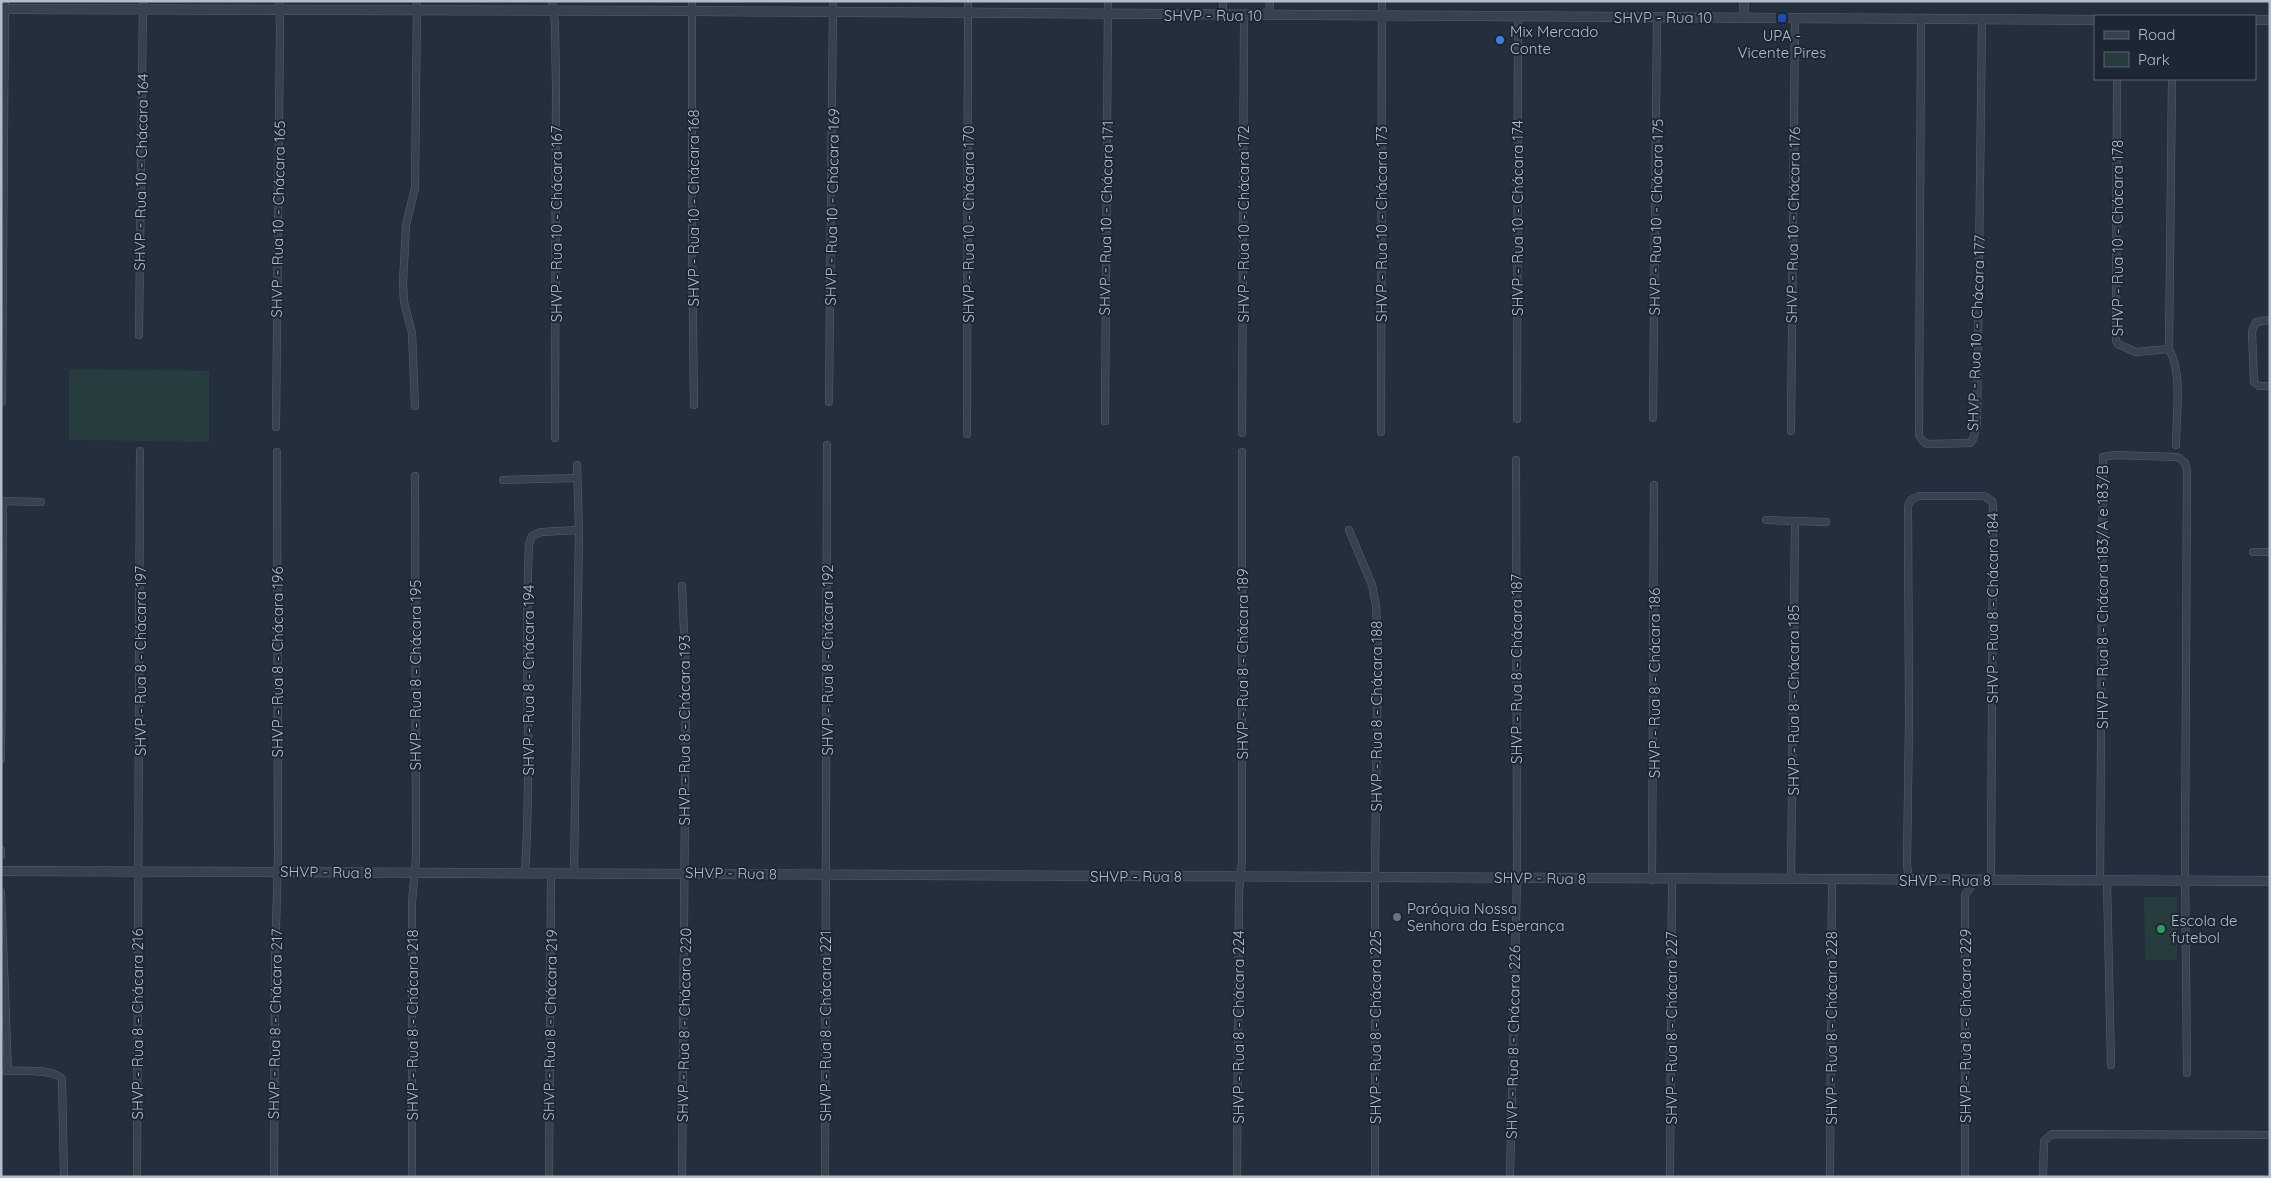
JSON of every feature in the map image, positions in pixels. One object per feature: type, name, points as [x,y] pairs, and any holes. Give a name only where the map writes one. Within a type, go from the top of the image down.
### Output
[{"type":"street","name":"SHVP - Rua 10 - Chácara 167","points":[[552,1],[556,88],[555,438]]},
{"type":"street","name":"SHVP - Rua 10 - Chácara 168","points":[[692,1],[694,405]]},
{"type":"street","name":"SHVP - Rua 10 - Chácara 169","points":[[829,402],[834,1]]},
{"type":"street","name":"SHVP - Rua 10 - Chácara 170","points":[[967,434],[968,1]]},
{"type":"street","name":"SHVP - Rua 10 - Chácara 171","points":[[1105,421],[1108,1]]},
{"type":"street","points":[[1223,1],[1223,15]]},
{"type":"street","points":[[1269,15],[1270,1]]},
{"type":"street","name":"SHVP - Rua 10 - Chácara 173","points":[[1381,432],[1382,1]]},
{"type":"street","points":[[1744,1],[1744,18]]},
{"type":"street","name":"SHVP - Rua 10","points":[[4,7],[143,5],[417,6],[553,12],[692,11],[2094,20]]},
{"type":"street","name":"SHVP - Rua 10 - Chácara 164","points":[[139,335],[143,5]]},
{"type":"street","name":"SHVP - Rua 10 - Chácara 165","points":[[276,427],[279,6]]},
{"type":"street","points":[[415,406],[412,333],[404,302],[403,283],[406,225],[415,188],[417,6]]},
{"type":"street","points":[[2,402],[4,7]]},
{"type":"street","name":"SHVP - Rua 10 - Chácara 172","points":[[1242,434],[1244,15]]},
{"type":"street","name":"SHVP - Rua 10 - Chácara 174","points":[[1517,419],[1518,16]]},
{"type":"street","name":"SHVP - Rua 10 - Chácara 175","points":[[1653,418],[1657,17]]},
{"type":"street","name":"SHVP - Rua 10 - Chácara 176","points":[[1791,431],[1796,18]]},
{"type":"street","name":"SHVP - Rua 10 - Chácara 177","points":[[1921,20],[1919,436],[1924,443],[1929,444],[1970,443],[1977,424],[1982,20]]},
{"type":"street","points":[[2256,20],[2270,20]]},
{"type":"street","name":"SHVP - Rua 10 - Chácara 178","points":[[2117,80],[2116,342],[2136,352],[2169,349]]},
{"type":"street","points":[[2172,80],[2169,349],[2177,367],[2176,445]]},
{"type":"street","points":[[2270,320],[2256,322],[2252,332],[2253,377],[2255,385],[2270,386]]},
{"type":"street","name":"SHVP - Rua 8 - Chácara 192","points":[[827,874],[828,445]]},
{"type":"street","name":"SHVP - Rua 8 - Chácara 197","points":[[138,870],[140,452]]},
{"type":"street","name":"SHVP - Rua 8 - Chácara 196","points":[[277,452],[277,871]]},
{"type":"street","name":"SHVP - Rua 8 - Chácara 189","points":[[1240,877],[1242,452]]},
{"type":"street","name":"SHVP - Rua 8 - Chácara 183/A e 183/B","points":[[2104,881],[2102,461],[2103,457],[2115,455],[2178,457],[2185,463],[2187,471],[2186,881]]},
{"type":"street","name":"SHVP - Rua 8 - Chácara 187","points":[[1516,460],[1517,878]]},
{"type":"street","points":[[574,873],[577,465]]},
{"type":"street","name":"SHVP - Rua 8 - Chácara 195","points":[[413,873],[416,857],[415,476]]},
{"type":"street","points":[[503,480],[577,478]]},
{"type":"street","name":"SHVP - Rua 8 - Chácara 186","points":[[1652,880],[1654,485]]},
{"type":"street","name":"SHVP - Rua 8 - Chácara 184","points":[[1909,881],[1907,864],[1909,720],[1908,506],[1911,500],[1919,496],[1984,496],[1992,501],[1993,506],[1991,880]]},
{"type":"street","points":[[1,759],[2,501],[41,502]]},
{"type":"street","points":[[1766,520],[1826,522]]},
{"type":"street","name":"SHVP - Rua 8 - Chácara 185","points":[[1791,880],[1795,521]]},
{"type":"street","name":"SHVP - Rua 8 - Chácara 194","points":[[525,873],[529,746],[527,599],[529,544],[532,536],[541,532],[578,530]]},
{"type":"street","name":"SHVP - Rua 8 - Chácara 188","points":[[1350,530],[1372,585],[1377,623],[1379,678],[1375,876]]},
{"type":"street","points":[[2253,552],[2270,552]]},
{"type":"street","name":"SHVP - Rua 8 - Chácara 193","points":[[682,586],[686,676],[685,873]]},
{"type":"street","points":[[1,850],[1,856]]},
{"type":"street","name":"SHVP - Rua 8 - Chácara 216","points":[[137,1177],[138,870]]},
{"type":"street","name":"SHVP - Rua 8","points":[[1,871],[1375,876],[1652,880],[2270,881]]},
{"type":"street","name":"SHVP - Rua 8 - Chácara 217","points":[[274,1177],[277,871]]},
{"type":"street","name":"SHVP - Rua 8 - Chácara 218","points":[[412,1177],[413,873]]},
{"type":"street","name":"SHVP - Rua 8 - Chácara 219","points":[[549,1177],[551,873]]},
{"type":"street","name":"SHVP - Rua 8 - Chácara 220","points":[[682,1177],[685,873]]},
{"type":"street","name":"SHVP - Rua 8 - Chácara 221","points":[[825,1177],[827,874]]},
{"type":"street","name":"SHVP - Rua 8 - Chácara 225","points":[[1375,876],[1375,1177]]},
{"type":"street","name":"SHVP - Rua 8 - Chácara 224","points":[[1237,1177],[1240,877]]},
{"type":"street","name":"SHVP - Rua 8 - Chácara 226","points":[[1510,1177],[1517,878]]},
{"type":"street","name":"SHVP - Rua 8 - Chácara 227","points":[[1670,1177],[1672,880]]},
{"type":"street","name":"SHVP - Rua 8 - Chácara 228","points":[[1830,1177],[1832,880]]},
{"type":"street","name":"SHVP - Rua 8 - Chácara 229","points":[[1965,1177],[1965,895],[1976,880]]},
{"type":"street","points":[[2104,881],[2111,1065]]},
{"type":"street","points":[[2186,881],[2187,1073]]},
{"type":"street","points":[[1,892],[5,1071],[48,1072],[57,1074],[62,1079],[64,1177]]},
{"type":"street","points":[[2043,1177],[2044,1141],[2052,1134],[2270,1135]]},
{"type":"green space","points":[[69,369],[209,371],[209,442],[69,440]]},
{"type":"green space","name":"Escola de futebol","points":[[2144,897],[2177,897],[2177,960],[2145,960]]},
{"type":"place","name":"UPA - Vicente Pires","points":[[1782,18]]},
{"type":"place","name":"Mix Mercado Conte","points":[[1500,40]]},
{"type":"place","name":"Paróquia Nossa Senhora da Esperança","points":[[1397,917]]},
{"type":"place","name":"Escola de futebol","points":[[2161,929]]}]
